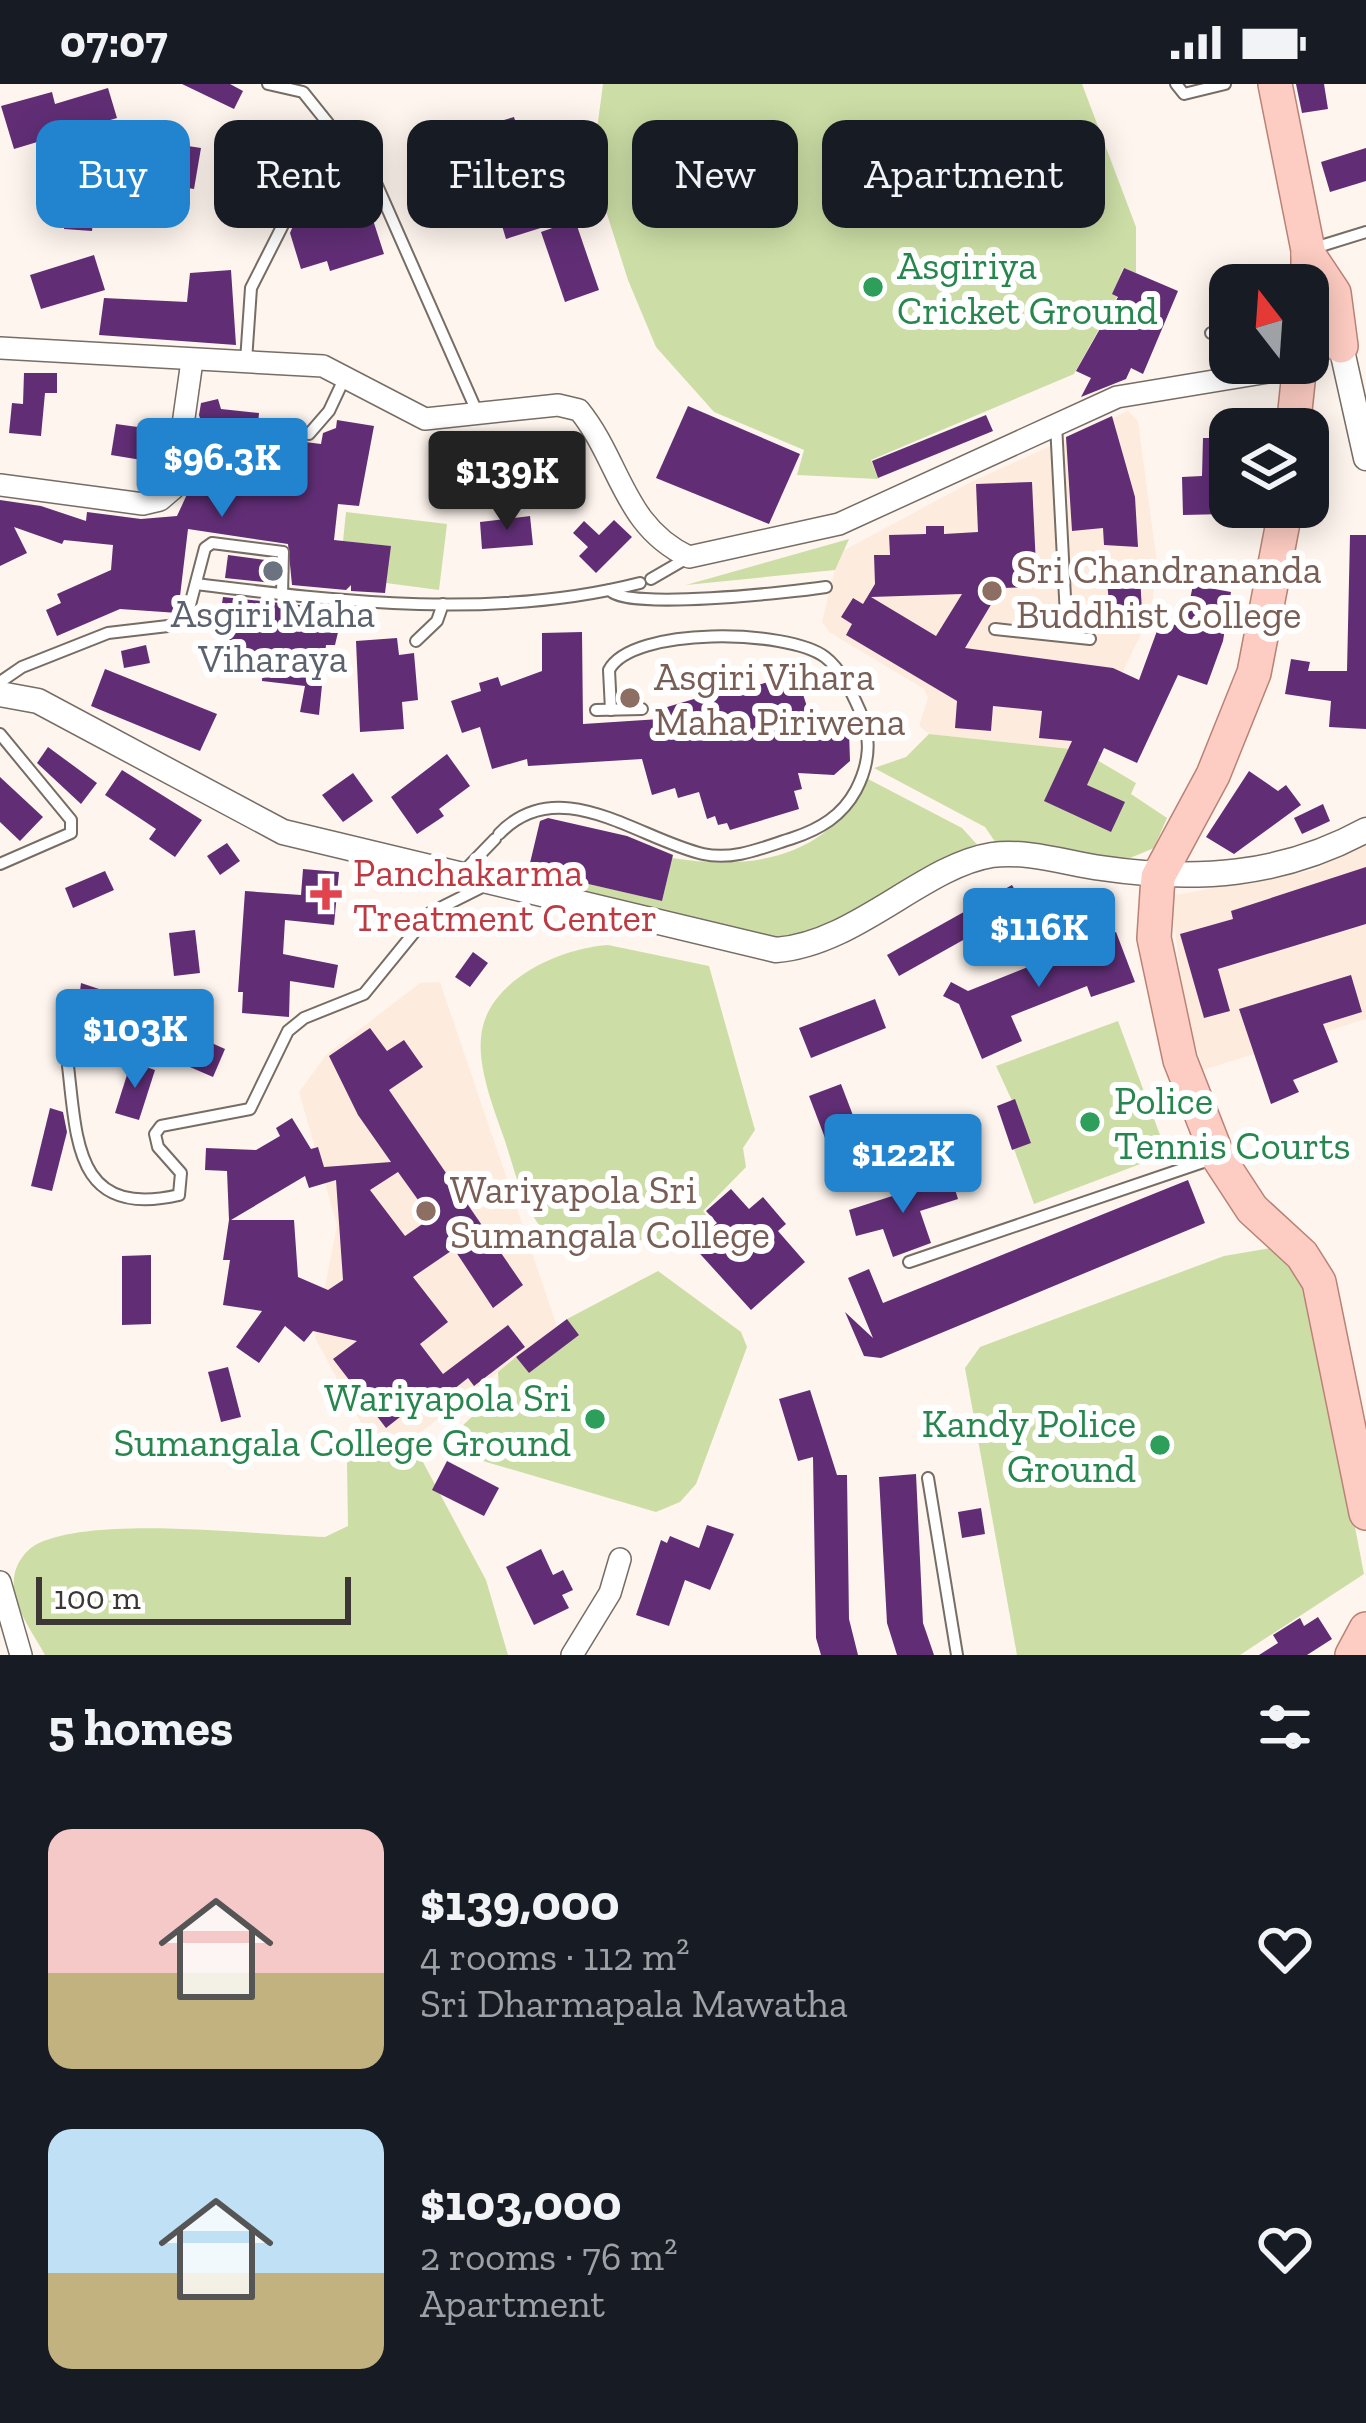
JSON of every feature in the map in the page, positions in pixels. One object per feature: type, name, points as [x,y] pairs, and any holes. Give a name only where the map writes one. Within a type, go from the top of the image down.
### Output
[{"type":"main road","points":[[1275,84],[1308,263],[1334,293],[1341,346]]},
{"type":"main road","points":[[1282,528],[1254,673],[1213,775],[1159,877],[1153,910],[1160,980],[1180,1060],[1218,1156],[1252,1209],[1302,1255],[1319,1282],[1366,1513]]},
{"type":"main road","points":[[1352,1655],[1366,1629]]},
{"type":"street","points":[[1329,331],[1341,346],[1366,458]]},
{"type":"street","points":[[0,348],[306,363],[345,377],[424,419],[558,404],[579,410],[630,508],[650,533],[689,557],[838,524],[1056,421],[1160,386],[1209,379]]},
{"type":"street","points":[[0,485],[143,504],[160,500],[174,488],[193,361]]},
{"type":"street","points":[[0,694],[38,701],[283,832],[776,950],[815,942],[995,854],[1159,877],[1261,869],[1314,858],[1366,830]]},
{"type":"street","points":[[572,1655],[610,1593],[620,1559]]},
{"type":"street","points":[[0,1582],[21,1655]]},
{"type":"lane","points":[[268,84],[303,92],[376,183],[478,414]]},
{"type":"lane","points":[[1176,84],[1184,94],[1196,95],[1226,84]]},
{"type":"lane","points":[[245,362],[251,288],[281,228]]},
{"type":"lane","points":[[1308,263],[1366,232]]},
{"type":"lane","points":[[309,434],[329,411],[345,377]]},
{"type":"lane","points":[[1056,421],[1067,636]]},
{"type":"lane","points":[[0,682],[22,667],[108,633],[144,626],[178,628],[189,616],[205,548],[221,542],[283,552],[282,595]]},
{"type":"lane","points":[[196,584],[282,595],[443,604],[582,598],[645,581],[689,557]]},
{"type":"lane","points":[[610,590],[622,599],[826,587]]},
{"type":"lane","points":[[416,641],[437,621],[443,604]]},
{"type":"lane","points":[[995,629],[1090,639]]},
{"type":"lane","points":[[460,875],[514,818],[557,808],[623,819],[704,854],[741,855],[817,830],[838,814],[855,793],[869,747],[855,699],[827,658],[810,648],[757,637],[695,636],[624,654],[611,666],[611,710]]},
{"type":"lane","points":[[596,710],[642,709]]},
{"type":"lane","points":[[0,734],[71,820],[70,833],[0,864]]},
{"type":"lane","points":[[68,1066],[79,1156],[88,1175],[101,1189],[133,1198],[178,1196],[181,1173],[158,1147],[155,1134],[161,1126],[250,1109],[288,1031],[304,1018],[364,994],[430,914],[491,883]]},
{"type":"lane","points":[[909,1262],[1218,1156]]},
{"type":"lane","points":[[928,1478],[957,1655]]},
{"type":"shaded area","name":"Sri Chandrananda Buddhist College","points":[[1128,411],[1138,421],[1157,563],[1151,613],[1089,743],[1080,750],[929,734],[919,726],[928,698],[924,689],[829,632],[822,622],[839,553],[971,482]]},
{"type":"shaded area","points":[[1366,841],[1366,1019],[1203,1070],[1187,1017],[1170,896],[1314,870]]},
{"type":"shaded area","name":"Wariyapola Sri Sumangala College","points":[[440,982],[557,1326],[410,1441],[366,1432],[315,1338],[337,1225],[299,1092],[326,1055],[420,983]]},
{"type":"green space","name":"Asgiriya Cricket Ground","points":[[603,84],[1082,84],[1096,120],[822,120],[822,228],[1105,228],[1105,145],[1136,227],[1136,273],[1123,268],[1113,294],[1117,297],[1074,374],[871,460],[878,479],[797,475],[804,450],[714,412],[656,347],[608,217],[608,120],[598,120]]},
{"type":"green space","points":[[346,512],[447,524],[439,590],[386,583],[390,546],[343,541]]},
{"type":"green space","points":[[849,539],[835,570],[686,585]]},
{"type":"green space","points":[[929,734],[1080,750],[1136,783],[1131,794],[1167,818],[1154,848],[1118,863],[1000,849],[985,827],[874,768],[906,757]]},
{"type":"green space","points":[[868,779],[962,828],[982,850],[841,924],[781,941],[576,898],[580,882],[662,901],[672,858],[731,862],[785,853],[832,826]]},
{"type":"green space","points":[[608,945],[709,966],[755,1130],[743,1148],[746,1167],[703,1211],[707,1216],[688,1234],[684,1230],[660,1243],[539,1225],[518,1183],[482,1063],[486,1018],[510,984],[568,953]]},
{"type":"green space","name":"Police Tennis Courts","points":[[1118,1021],[1167,1154],[1034,1204],[1014,1149],[1031,1142],[996,1066]]},
{"type":"green space","name":"Kandy Police Ground","points":[[1271,1248],[1306,1271],[1364,1574],[1240,1655],[1017,1655],[965,1368],[980,1347],[1224,1256]]},
{"type":"green space","name":"Wariyapola Sri Sumangala College Ground","points":[[658,1271],[741,1332],[747,1347],[696,1484],[680,1502],[656,1512],[439,1448],[499,1391],[498,1372],[516,1357],[529,1373],[578,1335],[567,1319]]},
{"type":"green space","points":[[372,1440],[416,1449],[486,1580],[508,1655],[45,1655],[14,1589],[19,1563],[34,1546],[66,1535],[138,1528],[325,1537],[348,1526],[347,1463]]},
{"type":"building","points":[[182,84],[230,84],[243,91],[234,109]]},
{"type":"building","points":[[1296,84],[1324,84],[1328,109],[1302,113]]},
{"type":"building","points":[[108,88],[117,118],[36,120],[36,142],[14,149],[1,106],[52,92],[55,104]]},
{"type":"building","points":[[190,146],[201,148],[194,189],[190,188]]},
{"type":"building","points":[[1366,148],[1366,181],[1330,192],[1321,162]]},
{"type":"building","points":[[292,228],[376,228],[384,254],[330,271],[327,261],[301,269]]},
{"type":"building","points":[[503,228],[541,228],[506,239]]},
{"type":"building","points":[[578,228],[599,290],[565,302],[541,232]]},
{"type":"building","points":[[94,255],[105,290],[41,309],[30,275]]},
{"type":"building","points":[[1124,268],[1178,291],[1143,374],[1131,368],[1126,379],[1081,397],[1091,378],[1076,371],[1118,297],[1112,294]]},
{"type":"building","points":[[231,270],[236,345],[99,335],[104,298],[187,302],[190,273]]},
{"type":"building","points":[[24,373],[57,373],[57,393],[45,393],[41,436],[9,433],[12,403],[23,404]]},
{"type":"building","points":[[218,399],[221,409],[259,413],[257,436],[321,444],[323,433],[336,428],[337,420],[374,426],[359,506],[338,504],[334,540],[391,546],[385,593],[351,591],[351,585],[346,590],[292,585],[288,544],[188,529],[178,613],[120,609],[57,636],[46,610],[61,603],[57,594],[111,570],[113,545],[64,540],[62,544],[14,527],[27,553],[0,566],[0,500],[41,506],[86,521],[87,512],[141,519],[177,516],[189,490],[193,461],[214,463],[199,415],[201,403]]},
{"type":"building","points":[[688,406],[800,454],[769,524],[656,478]]},
{"type":"building","points":[[986,415],[993,431],[878,478],[872,461]]},
{"type":"building","points":[[1112,416],[1135,497],[1138,547],[1104,545],[1103,528],[1072,531],[1066,437]]},
{"type":"building","points":[[116,424],[159,430],[154,462],[111,455]]},
{"type":"building","points":[[1203,438],[1209,438],[1209,514],[1183,515],[1182,477],[1202,476]]},
{"type":"building","points":[[512,457],[516,487],[478,492],[473,463]]},
{"type":"building","points":[[1032,482],[1037,587],[1001,588],[965,648],[1113,668],[1139,680],[1161,620],[1184,628],[1193,585],[1231,592],[1223,641],[1207,685],[1178,675],[1137,763],[1104,748],[1087,785],[1125,802],[1111,832],[1044,801],[1072,741],[1039,738],[1042,711],[993,706],[991,731],[955,728],[957,701],[846,635],[852,624],[841,617],[853,598],[863,604],[875,584],[874,555],[890,555],[889,535],[926,534],[926,526],[944,526],[944,534],[978,532],[976,484]],"holes":[[[962,594],[936,636],[871,597]]]},
{"type":"building","points":[[530,516],[533,545],[482,549],[480,522]]},
{"type":"building","points":[[614,520],[632,537],[596,573],[579,556],[588,547],[573,533],[584,521],[599,535]]},
{"type":"building","points":[[1350,535],[1366,535],[1366,729],[1329,727],[1331,701],[1285,694],[1291,659],[1310,662],[1308,671],[1347,671]]},
{"type":"building","points":[[228,555],[273,561],[273,583],[225,578]]},
{"type":"building","points":[[1106,568],[1140,575],[1142,612],[1110,616]]},
{"type":"building","points":[[223,597],[330,608],[328,628],[339,628],[335,645],[326,645],[319,715],[300,712],[305,686],[262,681],[263,662],[218,656],[222,629],[263,620],[220,616]]},
{"type":"building","points":[[582,632],[583,724],[660,719],[657,710],[704,696],[699,679],[717,674],[723,695],[779,679],[775,665],[792,660],[810,716],[833,719],[849,731],[850,761],[834,775],[798,773],[802,789],[794,791],[799,809],[730,830],[727,823],[718,825],[715,816],[707,819],[699,792],[678,798],[675,788],[652,795],[642,759],[528,766],[527,759],[492,769],[480,727],[462,733],[451,701],[481,691],[479,683],[498,677],[501,686],[542,671],[542,633]]},
{"type":"building","points":[[397,638],[399,655],[414,653],[418,700],[402,702],[404,729],[360,732],[356,641]]},
{"type":"building","points":[[146,645],[150,663],[124,668],[121,651]]},
{"type":"building","points":[[105,669],[217,714],[200,751],[91,706]]},
{"type":"building","points":[[48,747],[97,783],[81,804],[37,763]]},
{"type":"building","points":[[447,754],[470,786],[439,809],[444,816],[417,834],[391,797]]},
{"type":"building","points":[[122,770],[202,820],[175,857],[149,839],[156,829],[105,795]]},
{"type":"building","points":[[1249,771],[1278,791],[1286,785],[1301,805],[1234,854],[1206,837]]},
{"type":"building","points":[[353,773],[373,801],[343,822],[322,795]]},
{"type":"building","points":[[0,777],[43,817],[20,841],[0,822]]},
{"type":"building","points":[[1323,804],[1330,821],[1302,834],[1294,818]]},
{"type":"building","points":[[548,818],[627,836],[673,855],[662,901],[545,874],[547,867],[530,863],[540,821]]},
{"type":"building","points":[[227,843],[240,861],[220,875],[207,856]]},
{"type":"building","points":[[1366,867],[1366,924],[1218,969],[1230,1011],[1204,1018],[1180,934],[1233,919],[1231,911]]},
{"type":"building","points":[[303,869],[339,872],[334,925],[285,920],[283,954],[338,965],[334,988],[290,981],[289,1017],[242,1013],[243,992],[238,992],[245,891],[301,895]]},
{"type":"building","points":[[105,871],[114,890],[73,908],[65,888]]},
{"type":"building","points":[[1012,885],[1024,906],[899,976],[887,955]]},
{"type":"building","points":[[195,930],[200,973],[174,976],[169,933]]},
{"type":"building","points":[[1116,932],[1135,982],[1091,997],[1087,986],[1011,1016],[1022,1041],[982,1059],[959,1004],[943,996],[951,982],[968,991]]},
{"type":"building","points":[[473,952],[488,963],[470,987],[455,977]]},
{"type":"building","points":[[1351,975],[1362,1012],[1323,1024],[1338,1062],[1293,1080],[1299,1092],[1271,1104],[1239,1009]]},
{"type":"building","points":[[81,983],[117,995],[113,1027],[76,1022]]},
{"type":"building","points":[[875,999],[886,1028],[811,1058],[799,1028]]},
{"type":"building","points":[[370,1028],[387,1051],[404,1040],[423,1067],[389,1090],[523,1285],[493,1308],[454,1249],[413,1277],[448,1322],[420,1344],[443,1374],[508,1325],[525,1347],[474,1386],[468,1378],[435,1404],[428,1395],[386,1428],[333,1359],[357,1341],[313,1331],[304,1342],[285,1326],[259,1363],[236,1347],[262,1311],[223,1305],[230,1260],[223,1260],[229,1220],[227,1171],[205,1170],[206,1148],[256,1150],[280,1136],[276,1128],[292,1118],[311,1149],[318,1147],[324,1167],[391,1162],[358,1115],[329,1056]],"holes":[[[398,1172],[431,1218],[405,1236],[370,1190]],[[305,1176],[309,1188],[336,1180],[343,1280],[328,1290],[298,1277],[294,1220],[231,1220]]]},
{"type":"building","points":[[196,1036],[225,1049],[213,1077],[183,1064]]},
{"type":"building","points":[[131,1062],[155,1070],[139,1120],[115,1113]]},
{"type":"building","points":[[841,1084],[870,1160],[838,1172],[809,1096]]},
{"type":"building","points":[[1015,1099],[1031,1143],[1012,1150],[997,1106]]},
{"type":"building","points":[[50,1108],[63,1112],[67,1132],[52,1191],[31,1186]]},
{"type":"building","points":[[951,1177],[958,1199],[920,1211],[931,1243],[893,1257],[883,1229],[856,1236],[849,1210]]},
{"type":"building","points":[[1188,1180],[1205,1223],[881,1358],[864,1356],[845,1312],[873,1338],[848,1278],[869,1269],[883,1303]]},
{"type":"building","points":[[731,1189],[749,1209],[763,1197],[786,1224],[778,1231],[805,1262],[751,1310],[692,1245],[717,1223],[706,1211]]},
{"type":"building","points":[[151,1255],[151,1324],[122,1325],[122,1256]]},
{"type":"building","points":[[567,1319],[579,1335],[529,1373],[516,1357]]},
{"type":"building","points":[[228,1367],[241,1417],[221,1422],[208,1372]]},
{"type":"building","points":[[810,1390],[837,1475],[847,1475],[849,1619],[858,1655],[821,1655],[816,1638],[813,1457],[798,1461],[779,1399]]},
{"type":"building","points":[[447,1461],[499,1488],[484,1516],[432,1490]]},
{"type":"building","points":[[916,1474],[923,1623],[934,1655],[897,1655],[887,1623],[879,1477]]},
{"type":"building","points":[[981,1508],[985,1534],[962,1538],[958,1512]]},
{"type":"building","points":[[707,1525],[734,1534],[710,1590],[685,1580],[669,1626],[636,1615],[661,1540],[667,1543],[670,1536],[699,1548]]},
{"type":"building","points":[[541,1549],[553,1575],[563,1570],[573,1590],[562,1595],[569,1608],[534,1625],[506,1567]]},
{"type":"building","points":[[1318,1617],[1332,1639],[1307,1655],[1259,1655],[1278,1643],[1273,1635],[1300,1618],[1304,1626]]},
{"type":"place","name":"Asgiriya Cricket Ground","points":[[873,287]]},
{"type":"place","name":"Asgiri Maha Viharaya","points":[[273,571]]},
{"type":"place","name":"Sri Chandrananda Buddhist College","points":[[992,591]]},
{"type":"place","name":"Asgiri Vihara Maha Piriwena","points":[[630,698]]},
{"type":"place","name":"Panchakarma Treatment Center","points":[[326,894]]},
{"type":"place","name":"Police Tennis Courts","points":[[1090,1122]]},
{"type":"place","name":"Wariyapola Sri Sumangala College","points":[[426,1211]]},
{"type":"place","name":"Wariyapola Sri Sumangala College Ground","points":[[595,1419]]},
{"type":"place","name":"Kandy Police Ground","points":[[1160,1445]]}]
